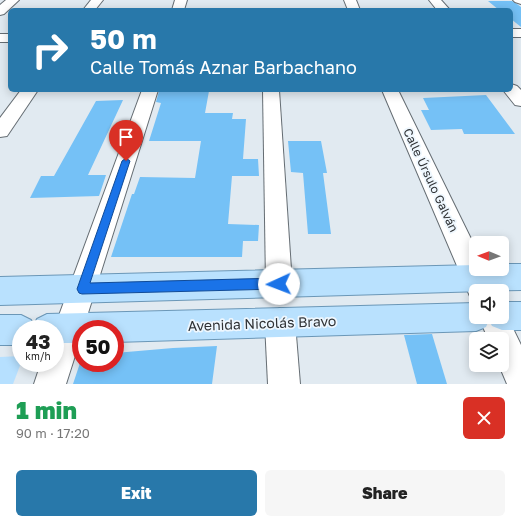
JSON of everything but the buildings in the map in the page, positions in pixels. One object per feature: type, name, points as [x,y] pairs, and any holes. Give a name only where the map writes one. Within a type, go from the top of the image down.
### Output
[{"type":"main road","points":[[485,284],[521,277]]},
{"type":"main road","points":[[0,291],[279,284],[469,285]]},
{"type":"main road","points":[[509,316],[521,316]]},
{"type":"main road","name":"Avenida Nicolás Bravo","points":[[64,329],[469,317]]},
{"type":"main road","points":[[0,330],[12,330]]},
{"type":"street","points":[[0,11],[13,0]]},
{"type":"street","points":[[91,8],[97,0]]},
{"type":"street","points":[[435,0],[442,8]]},
{"type":"street","points":[[513,91],[521,101]]},
{"type":"street","points":[[0,131],[29,92]]},
{"type":"street","points":[[63,320],[82,289],[149,92]]},
{"type":"street","points":[[271,92],[279,284]]},
{"type":"street","name":"Calle Úrsulo Galván","points":[[391,92],[480,284]]},
{"type":"street","points":[[280,323],[284,384]]},
{"type":"street","points":[[496,324],[521,380]]},
{"type":"street","points":[[50,384],[52,372]]},
{"type":"shaded area","points":[[12,356],[12,372],[18,372],[13,384],[0,384],[0,357]]},
{"type":"route","points":[[126,161],[82,289],[279,284]]}]
